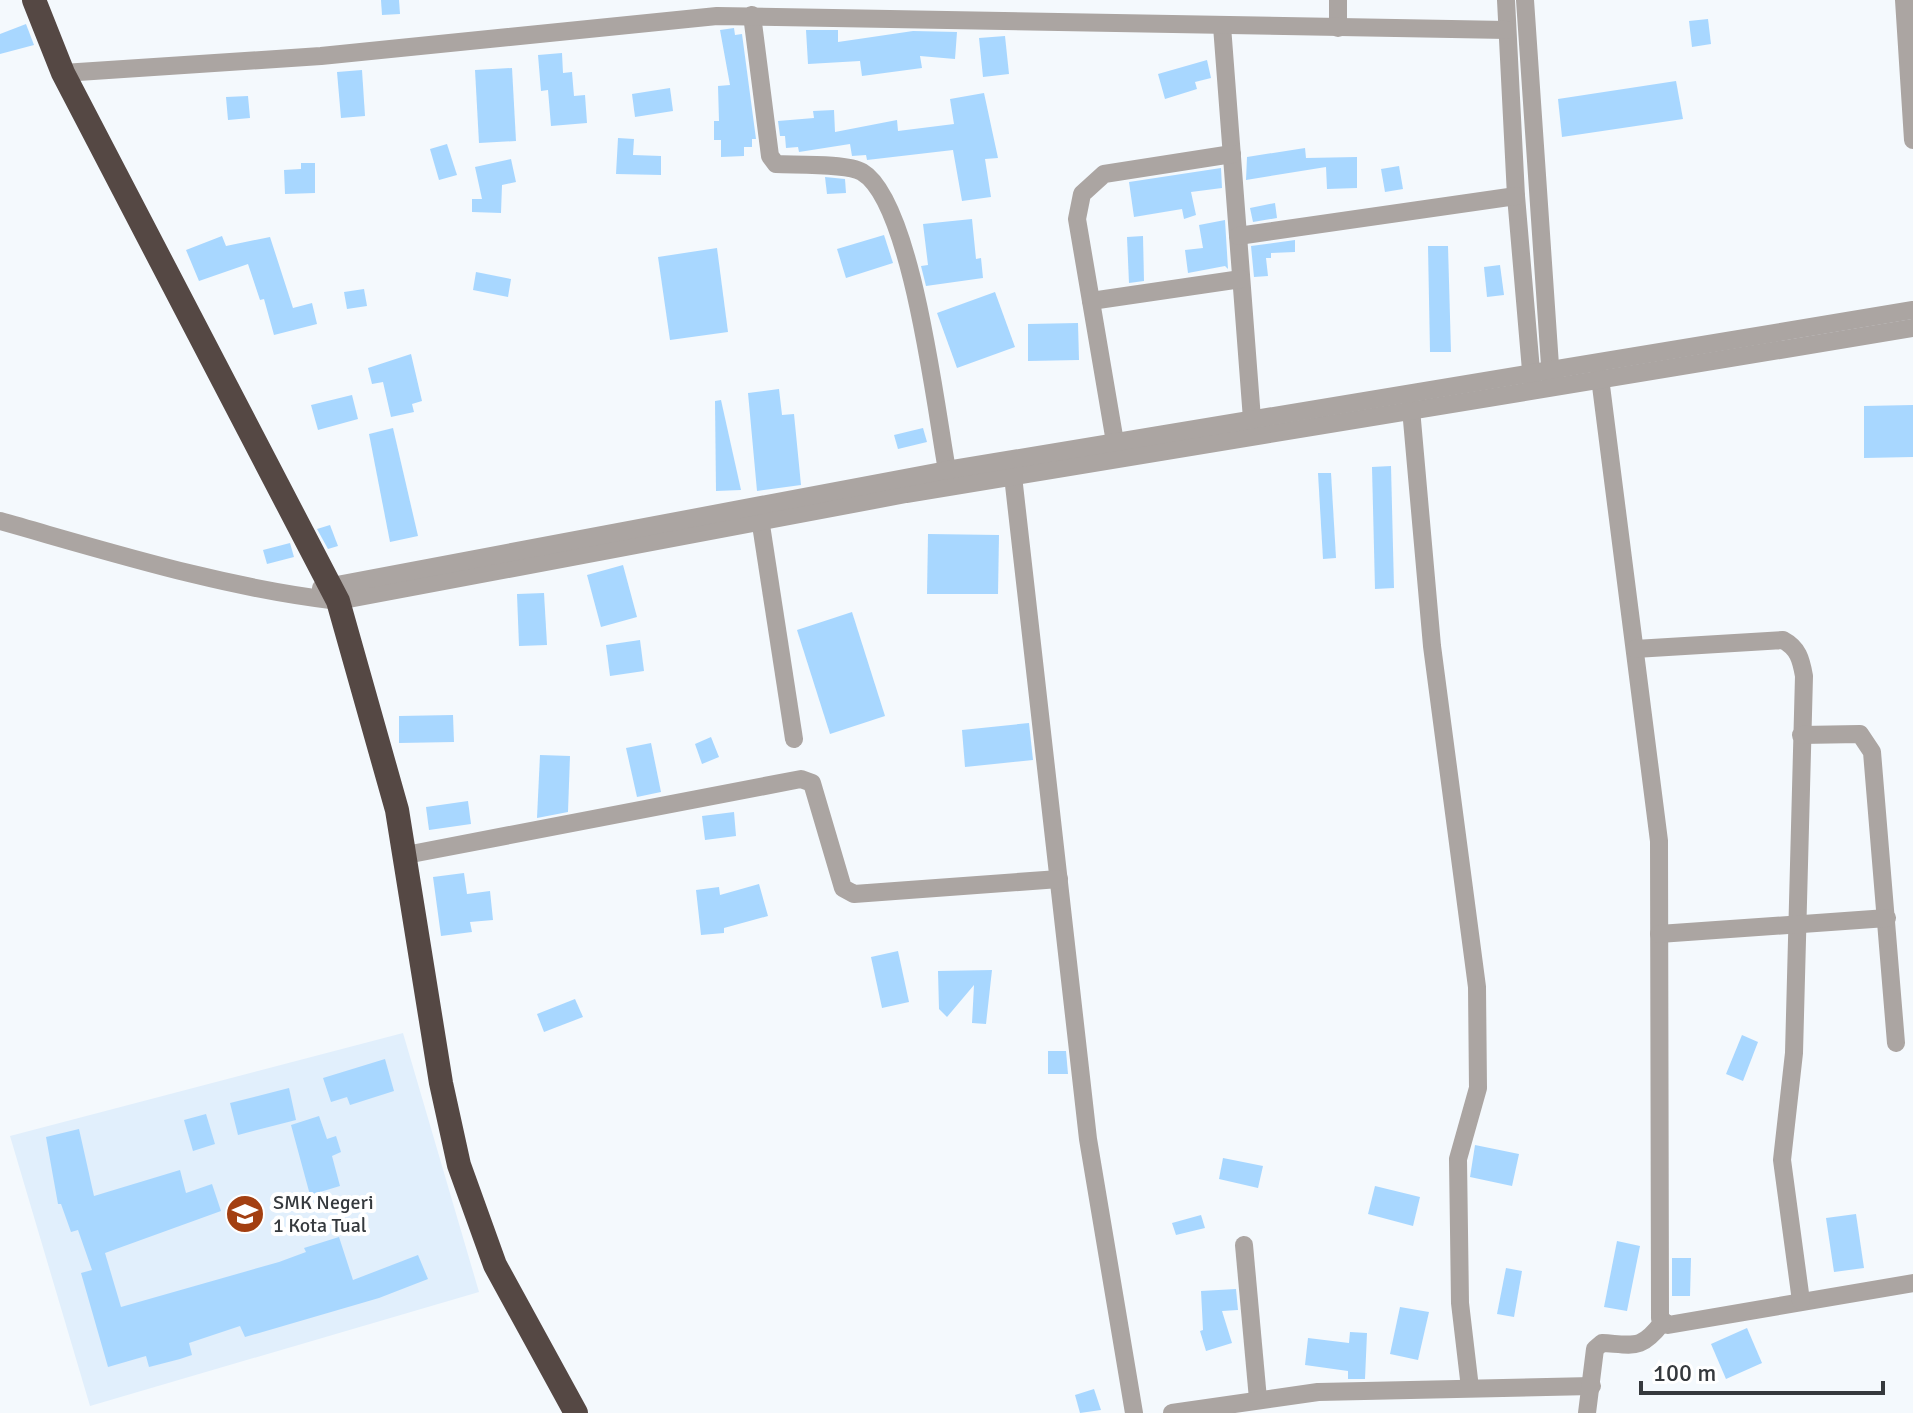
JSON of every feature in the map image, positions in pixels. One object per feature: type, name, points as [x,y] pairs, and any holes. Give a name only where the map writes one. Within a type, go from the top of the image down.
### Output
[{"type":"highway","points":[[34,0],[63,73],[333,593],[406,855],[441,1083],[459,1165],[495,1265],[576,1413]]},
{"type":"street","points":[[1338,0],[1338,28]]},
{"type":"street","points":[[1506,0],[1516,196],[1541,379]]},
{"type":"street","points":[[1525,0],[1541,379]]},
{"type":"street","points":[[1904,0],[1913,140]]},
{"type":"street","points":[[63,73],[411,48],[718,8],[752,15],[1507,30]]},
{"type":"street","points":[[752,15],[770,156],[776,164],[859,170],[873,180],[894,221],[913,280],[947,470]]},
{"type":"street","points":[[1222,26],[1252,419]]},
{"type":"street","points":[[1115,442],[1077,219],[1078,207],[1091,182],[1104,174],[1232,154]]},
{"type":"street","points":[[1238,236],[1516,196]]},
{"type":"street","points":[[1091,301],[1241,279]]},
{"type":"street","points":[[759,513],[1013,476],[1411,409],[1541,379],[1913,310]]},
{"type":"street","points":[[0,521],[110,552],[295,596],[333,593],[759,513],[947,470],[1252,419],[1541,379],[1600,378],[1913,328]]},
{"type":"street","points":[[1587,1413],[1595,1349],[1602,1343],[1636,1346],[1647,1342],[1662,1323],[1658,1275],[1659,841],[1600,378]]},
{"type":"street","points":[[1411,409],[1432,646],[1477,987],[1478,1088],[1458,1159],[1460,1303],[1470,1388]]},
{"type":"street","points":[[1013,476],[1088,1139],[1134,1413]]},
{"type":"street","points":[[759,513],[794,739]]},
{"type":"street","points":[[1635,649],[1783,640],[1794,646],[1804,676],[1794,1053],[1782,1160],[1801,1301]]},
{"type":"street","points":[[1801,735],[1860,734],[1868,740],[1872,752],[1896,1043]]},
{"type":"street","points":[[406,855],[801,779],[812,783],[843,888],[854,894],[1059,879]]},
{"type":"street","points":[[1659,934],[1887,918]]},
{"type":"street","points":[[1244,1245],[1271,1403]]},
{"type":"street","points":[[1662,1323],[1668,1325],[1913,1283]]},
{"type":"street","points":[[1172,1413],[1271,1403],[1362,1389],[1592,1386]]},
{"type":"shaded area","name":"SMK Negeri 1 Kota Tual","points":[[403,1033],[479,1292],[90,1406],[10,1136]]},
{"type":"building","points":[[381,0],[399,0],[400,14],[382,15]]},
{"type":"building","points":[[1708,19],[1711,44],[1692,47],[1689,21]]},
{"type":"building","points":[[26,24],[34,45],[0,54],[0,34]]},
{"type":"building","points":[[734,28],[735,35],[742,34],[756,139],[752,139],[752,147],[744,147],[744,156],[721,157],[721,140],[714,140],[714,121],[719,121],[718,86],[730,85],[720,30]]},
{"type":"building","points":[[806,30],[838,30],[838,42],[913,31],[957,32],[955,59],[920,56],[922,68],[862,76],[860,61],[808,64]]},
{"type":"building","points":[[1005,36],[1009,74],[983,77],[979,38]]},
{"type":"building","points":[[562,53],[563,73],[572,72],[574,96],[585,95],[587,123],[551,126],[548,90],[541,91],[538,55]]},
{"type":"building","points":[[1207,60],[1211,78],[1195,82],[1197,89],[1165,99],[1158,74]]},
{"type":"building","points":[[512,68],[516,141],[479,143],[475,70]]},
{"type":"building","points":[[362,70],[365,116],[341,118],[337,72]]},
{"type":"building","points":[[1676,81],[1683,119],[1562,137],[1558,99]]},
{"type":"building","points":[[670,88],[673,111],[635,117],[632,94]]},
{"type":"building","points":[[984,93],[998,158],[985,159],[991,197],[962,201],[953,150],[867,160],[866,155],[852,156],[850,144],[799,152],[798,147],[786,148],[785,136],[780,136],[778,121],[814,118],[813,111],[834,110],[835,132],[897,120],[898,131],[954,124],[950,99]]},
{"type":"building","points":[[248,96],[250,118],[228,120],[226,97]]},
{"type":"building","points":[[618,138],[634,139],[633,155],[661,156],[661,175],[616,174]]},
{"type":"building","points":[[447,144],[457,175],[439,180],[430,149]]},
{"type":"building","points":[[1305,148],[1306,158],[1357,157],[1357,188],[1327,189],[1326,167],[1246,180],[1247,157]]},
{"type":"building","points":[[511,159],[516,182],[502,185],[501,213],[472,212],[472,199],[482,199],[475,167]]},
{"type":"building","points":[[301,163],[315,163],[315,193],[285,194],[284,170],[301,169]]},
{"type":"building","points":[[1399,166],[1403,189],[1385,192],[1381,169]]},
{"type":"building","points":[[1221,168],[1222,188],[1191,192],[1196,215],[1184,219],[1182,209],[1134,217],[1129,182]]},
{"type":"building","points":[[825,177],[845,179],[846,193],[827,194]]},
{"type":"building","points":[[1275,203],[1277,218],[1253,222],[1250,208]]},
{"type":"building","points":[[972,219],[976,259],[981,258],[983,278],[926,286],[921,266],[928,265],[923,224]]},
{"type":"building","points":[[1225,220],[1228,269],[1225,266],[1188,273],[1185,250],[1203,248],[1199,225]]},
{"type":"building","points":[[884,235],[893,263],[846,278],[837,249]]},
{"type":"building","points":[[222,236],[226,246],[270,237],[293,308],[312,303],[317,324],[274,335],[264,299],[260,300],[248,264],[199,281],[186,250]]},
{"type":"building","points":[[1143,236],[1144,281],[1129,283],[1127,237]]},
{"type":"building","points":[[1295,240],[1295,252],[1271,253],[1271,258],[1266,258],[1268,276],[1254,277],[1251,246]]},
{"type":"building","points":[[1428,246],[1448,246],[1451,352],[1430,352]]},
{"type":"building","points":[[717,248],[728,332],[670,340],[658,257]]},
{"type":"building","points":[[1500,265],[1504,295],[1487,297],[1484,267]]},
{"type":"building","points":[[476,272],[511,279],[508,297],[473,290]]},
{"type":"building","points":[[364,289],[367,306],[347,309],[344,292]]},
{"type":"building","points":[[995,292],[1015,347],[957,368],[937,313]]},
{"type":"building","points":[[1078,323],[1079,360],[1028,361],[1028,324]]},
{"type":"building","points":[[411,354],[422,401],[412,404],[414,412],[391,417],[383,382],[372,384],[368,368]]},
{"type":"building","points":[[779,389],[782,415],[794,414],[801,485],[757,491],[748,393]]},
{"type":"building","points":[[352,395],[358,419],[318,430],[311,405]]},
{"type":"building","points":[[721,400],[741,490],[716,491],[715,401]]},
{"type":"building","points":[[1913,405],[1913,457],[1864,458],[1864,406]]},
{"type":"building","points":[[393,428],[418,536],[390,542],[369,434]]},
{"type":"building","points":[[923,428],[927,442],[898,449],[894,435]]},
{"type":"building","points":[[1391,466],[1394,588],[1375,589],[1372,467]]},
{"type":"building","points":[[1318,473],[1331,473],[1336,558],[1323,559]]},
{"type":"building","points":[[330,525],[338,546],[328,549],[317,529]]},
{"type":"building","points":[[928,534],[999,535],[998,594],[927,594]]},
{"type":"building","points":[[290,543],[294,557],[267,564],[263,550]]},
{"type":"building","points":[[623,565],[637,617],[601,627],[587,575]]},
{"type":"building","points":[[544,593],[547,645],[519,646],[517,594]]},
{"type":"building","points":[[852,612],[885,716],[830,734],[797,630]]},
{"type":"building","points":[[640,640],[644,671],[610,676],[606,645]]},
{"type":"building","points":[[453,715],[454,742],[399,743],[399,716]]},
{"type":"building","points":[[1029,723],[1033,760],[965,767],[962,730]]},
{"type":"building","points":[[711,737],[719,757],[702,764],[695,744]]},
{"type":"building","points":[[651,743],[661,792],[637,797],[626,748]]},
{"type":"building","points":[[540,755],[570,756],[568,812],[537,818]]},
{"type":"building","points":[[468,801],[471,824],[429,830],[426,807]]},
{"type":"building","points":[[734,812],[736,836],[705,840],[702,816]]},
{"type":"building","points":[[464,873],[467,894],[490,891],[493,920],[470,922],[472,932],[441,936],[433,877]]},
{"type":"building","points":[[759,884],[768,916],[724,928],[724,933],[701,935],[696,890],[719,887],[720,895]]},
{"type":"building","points":[[898,951],[909,1002],[882,1008],[871,957]]},
{"type":"building","points":[[992,970],[986,1024],[972,1023],[974,985],[947,1017],[939,1009],[938,971]]},
{"type":"building","points":[[575,999],[583,1017],[544,1032],[537,1014]]},
{"type":"building","points":[[1742,1035],[1758,1042],[1743,1081],[1726,1074]]},
{"type":"building","points":[[1048,1051],[1066,1051],[1068,1074],[1048,1074]]},
{"type":"building","points":[[385,1059],[394,1091],[350,1105],[347,1097],[331,1102],[323,1078]]},
{"type":"building","points":[[289,1088],[296,1120],[238,1135],[230,1103]]},
{"type":"building","points":[[206,1114],[215,1144],[193,1151],[184,1120]]},
{"type":"building","points":[[319,1116],[327,1139],[336,1136],[341,1152],[332,1156],[340,1186],[310,1195],[291,1125]]},
{"type":"building","points":[[79,1129],[94,1196],[180,1170],[186,1193],[212,1184],[221,1211],[105,1253],[121,1307],[279,1262],[306,1252],[304,1248],[339,1237],[353,1280],[418,1255],[428,1279],[379,1298],[245,1337],[240,1326],[189,1343],[192,1355],[180,1359],[149,1367],[146,1356],[108,1367],[81,1273],[92,1270],[78,1230],[71,1232],[61,1204],[58,1204],[46,1137]]},
{"type":"building","points":[[1475,1145],[1519,1154],[1512,1186],[1470,1177]]},
{"type":"building","points":[[1223,1158],[1263,1166],[1258,1188],[1219,1179]]},
{"type":"building","points":[[1375,1186],[1420,1197],[1413,1226],[1368,1214]]},
{"type":"building","points":[[1856,1214],[1864,1268],[1834,1272],[1826,1218]]},
{"type":"building","points":[[1201,1215],[1205,1228],[1176,1235],[1172,1223]]},
{"type":"building","points":[[1617,1241],[1640,1246],[1627,1311],[1604,1307]]},
{"type":"building","points":[[1672,1258],[1691,1258],[1690,1296],[1672,1296]]},
{"type":"building","points":[[1506,1268],[1522,1271],[1514,1317],[1497,1314]]},
{"type":"building","points":[[1236,1289],[1238,1310],[1222,1311],[1232,1343],[1206,1351],[1200,1331],[1203,1330],[1201,1291]]},
{"type":"building","points":[[1400,1307],[1429,1312],[1418,1360],[1390,1354]]},
{"type":"building","points":[[1747,1328],[1762,1363],[1726,1379],[1711,1344]]},
{"type":"building","points":[[1350,1332],[1367,1333],[1365,1379],[1348,1379],[1348,1371],[1305,1365],[1308,1338],[1349,1343]]},
{"type":"building","points":[[1094,1389],[1101,1410],[1080,1413],[1075,1395]]},
{"type":"place","name":"SMK Negeri 1 Kota Tual","points":[[245,1214]]}]
